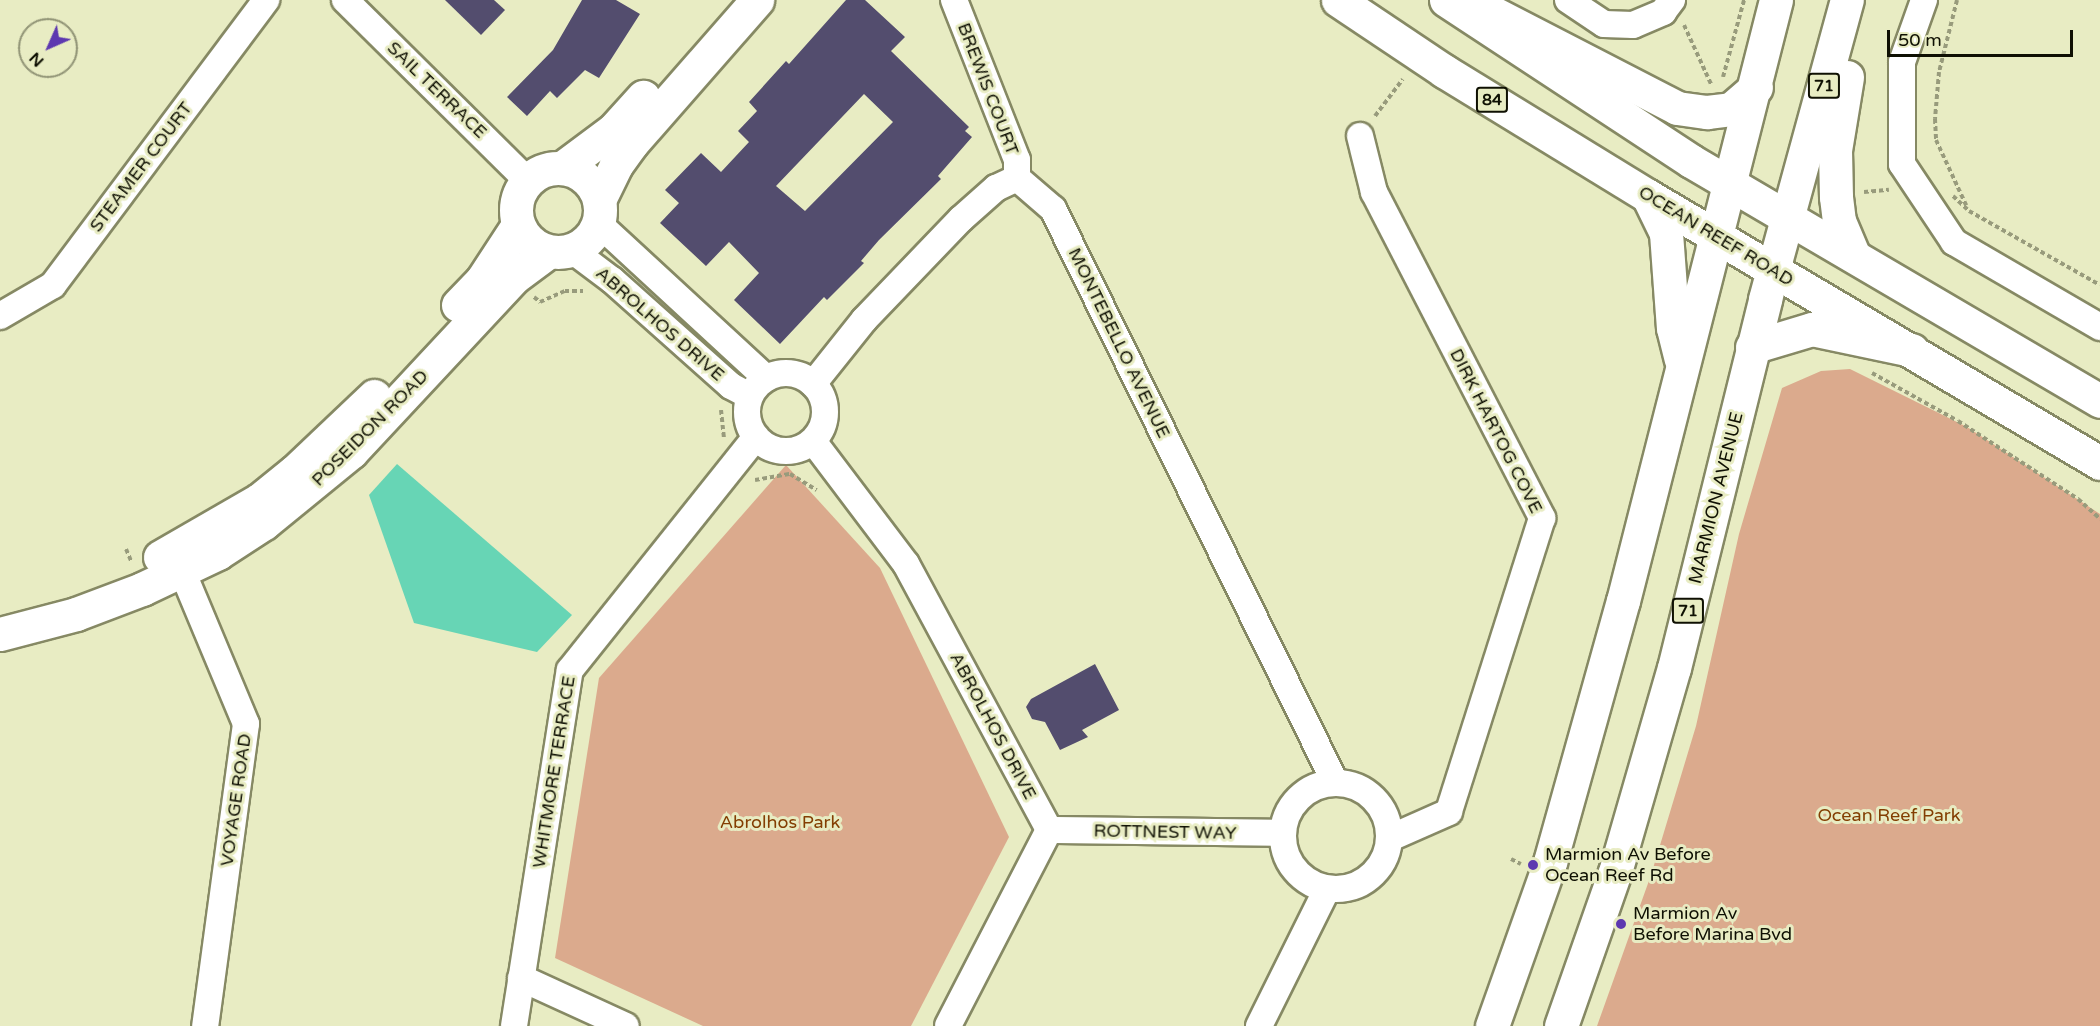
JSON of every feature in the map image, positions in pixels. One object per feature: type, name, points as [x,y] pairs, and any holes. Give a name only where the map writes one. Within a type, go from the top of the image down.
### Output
[{"type":"main road","points":[[727,0],[613,130],[562,168],[543,171],[528,181],[516,201],[518,225],[530,242],[560,251],[586,242],[632,143],[757,0]]},
{"type":"main road","name":"OCEAN REEF ROAD","points":[[1338,0],[1443,70],[1648,196],[2100,463]]},
{"type":"main road","points":[[1446,0],[1728,183],[1790,217],[2100,401]]},
{"type":"main road","points":[[1468,0],[1677,108],[1707,112],[1731,109],[1756,87]]},
{"type":"main road","points":[[1492,1026],[1550,862],[1683,367],[1728,183],[1756,87],[1776,0]]},
{"type":"main road","name":"MARMION AVENUE","points":[[1561,1026],[1615,872],[1670,679],[1772,270],[1790,217],[1847,0]]},
{"type":"main road","points":[[1853,254],[1839,221],[1835,150],[1850,64],[1869,0]]},
{"type":"main road","points":[[562,168],[585,178],[599,211]]},
{"type":"main road","points":[[1648,196],[1666,233],[1673,328],[1683,367]]},
{"type":"main road","name":"POSEIDON ROAD","points":[[0,612],[178,561],[258,500],[349,421],[482,280],[518,225]]},
{"type":"main road","name":"POSEIDON ROAD","points":[[0,634],[76,614],[178,561],[264,523],[310,488],[351,452],[513,278],[560,251]]},
{"type":"main road","points":[[1752,347],[1812,329],[1912,350]]},
{"type":"street","name":"STEAMER COURT","points":[[0,316],[53,285],[266,0]]},
{"type":"street","name":"SAIL TERRACE","points":[[345,0],[528,181]]},
{"type":"street","name":"BREWIS COURT","points":[[954,0],[1017,160],[1017,178]]},
{"type":"street","points":[[1568,0],[1604,24],[1633,25],[1676,8]]},
{"type":"street","points":[[1924,0],[1902,62],[1902,164],[1954,242],[2100,327]]},
{"type":"street","name":"DIRK HARTOG COVE","points":[[1360,136],[1374,192],[1542,518],[1449,812],[1390,838]]},
{"type":"street","points":[[813,384],[864,320],[961,219],[996,188],[1017,178]]},
{"type":"street","name":"MONTEBELLO AVENUE","points":[[1017,178],[1053,209],[1335,782]]},
{"type":"street","name":"ABROLHOS DRIVE","points":[[599,211],[758,387]]},
{"type":"street","name":"ABROLHOS DRIVE","points":[[560,251],[612,280],[731,386],[758,387]]},
{"type":"street","points":[[793,374],[813,384],[822,397],[825,413],[822,428],[813,441],[796,450],[784,452],[765,446],[756,437],[747,414],[758,387],[793,374]]},
{"type":"street","name":"WHITMORE TERRACE","points":[[514,1026],[570,670],[756,437]]},
{"type":"street","name":"ABROLHOS DRIVE","points":[[813,441],[906,564],[1049,830]]},
{"type":"street","name":"VOYAGE ROAD","points":[[178,561],[246,724],[206,1026]]},
{"type":"street","points":[[1335,782],[1353,784],[1370,794],[1382,807],[1390,838],[1386,856],[1376,872],[1361,883],[1327,889],[1295,871],[1286,854],[1282,833],[1286,814],[1296,799],[1311,788],[1335,782]]},
{"type":"street","points":[[948,1026],[1049,830]]},
{"type":"street","name":"ROTTNEST WAY","points":[[1049,830],[1282,833]]},
{"type":"street","points":[[1259,1026],[1327,889]]},
{"type":"street","points":[[521,978],[626,1026]]},
{"type":"path","points":[[1722,81],[1744,0]]},
{"type":"path","points":[[1957,0],[1939,72],[1935,119],[1936,140],[1969,211]]},
{"type":"path","points":[[1676,8],[1713,88]]},
{"type":"path","points":[[1360,136],[1403,79]]},
{"type":"path","points":[[1920,190],[1958,198],[1969,211],[2100,285]]},
{"type":"path","points":[[513,278],[540,302],[565,291],[594,291]]},
{"type":"path","points":[[1861,367],[1958,421],[2078,499],[2100,519]]},
{"type":"path","points":[[719,399],[726,454],[736,464],[754,480],[790,474],[826,495]]},
{"type":"green space","name":"Ocean Reef Park","points":[[1850,369],[1967,427],[2100,514],[2100,1026],[1597,1026],[1651,875],[1696,726],[1739,534],[1782,388],[1821,371]]},
{"type":"green space","name":"Abrolhos Park","points":[[786,465],[880,568],[1009,837],[911,1026],[703,1026],[555,958],[599,678]]},
{"type":"water","points":[[397,464],[572,615],[537,652],[414,623],[369,495]]},
{"type":"building","points":[[445,0],[494,0],[505,10],[481,35]]},
{"type":"building","points":[[582,0],[616,0],[640,14],[599,78],[585,70],[557,98],[550,91],[527,116],[507,97],[553,50]]},
{"type":"building","points":[[846,0],[865,0],[905,37],[891,51],[969,127],[965,131],[972,137],[938,176],[941,179],[879,240],[861,261],[864,263],[827,300],[824,297],[780,344],[734,300],[759,273],[729,242],[706,266],[660,223],[679,203],[665,190],[701,153],[721,172],[749,142],[738,131],[757,111],[749,102],[786,61],[789,64]],"holes":[[[864,94],[893,122],[805,211],[776,186]]]},
{"type":"building","points":[[1095,664],[1119,710],[1082,730],[1088,737],[1060,750],[1045,722],[1032,719],[1026,707],[1031,699]]},
{"type":"place","name":"Marmion Av Before Ocean Reef Rd","points":[[1533,865]]},
{"type":"place","name":"Marmion Av Before Marina Bvd","points":[[1621,924]]}]
